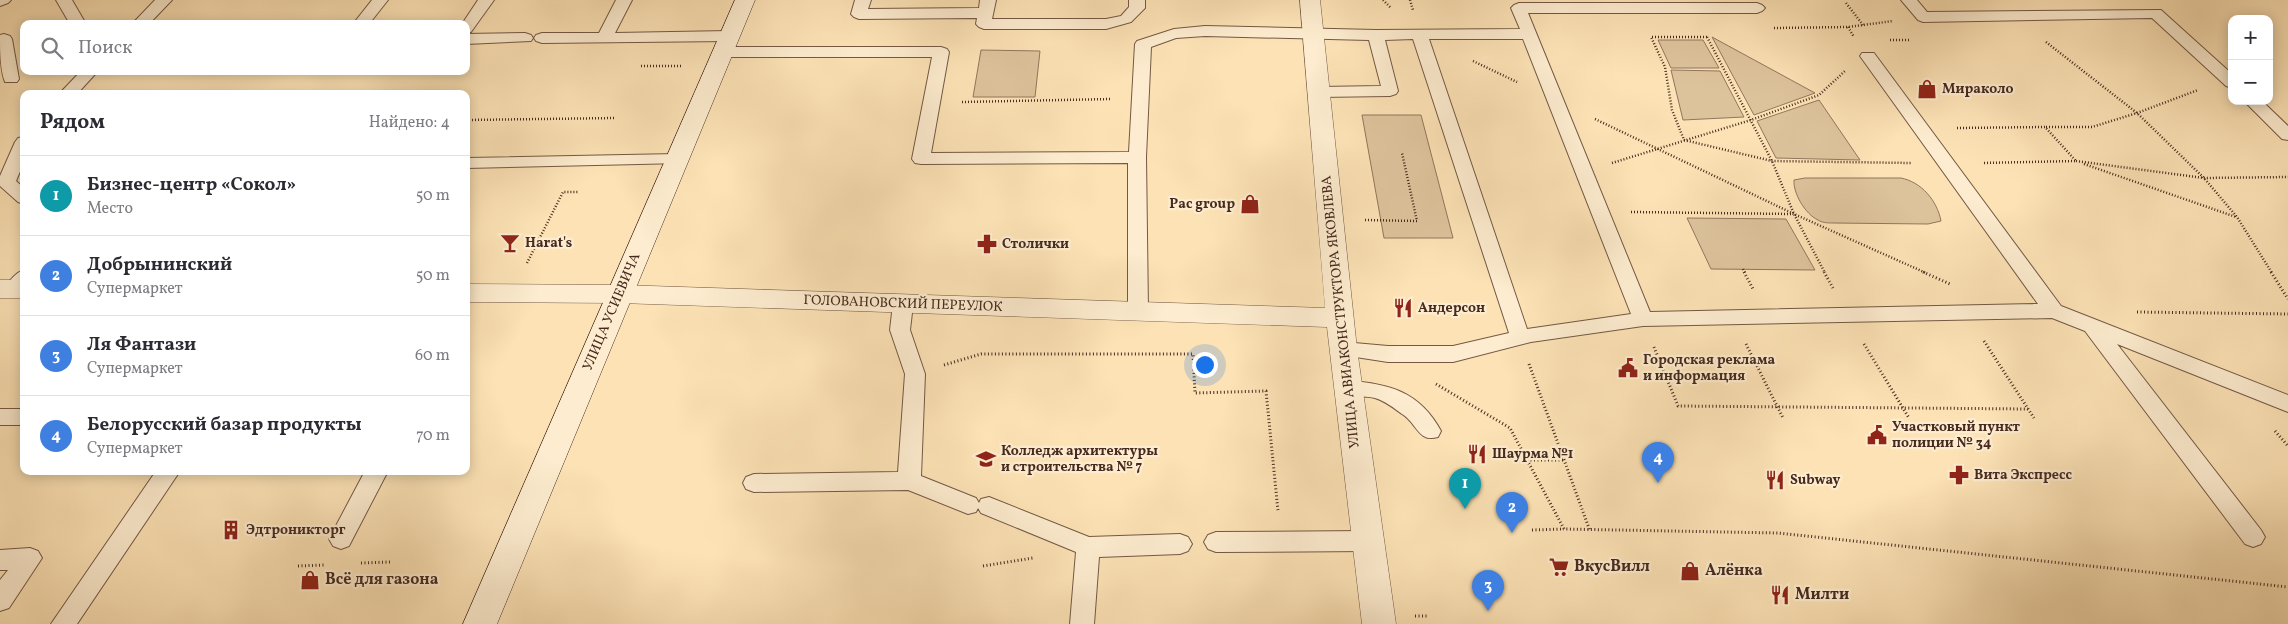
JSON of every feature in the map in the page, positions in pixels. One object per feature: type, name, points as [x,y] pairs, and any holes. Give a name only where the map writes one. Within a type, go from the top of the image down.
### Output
[{"type":"street","name":"УЛИЦА УСИЕВИЧА","points":[[480,624],[744,0]]},
{"type":"street","name":"УЛИЦА АВИАКОНСТРУКТОРА ЯКОВЛЕВА","points":[[1310,0],[1329,219],[1347,390],[1379,624]]},
{"type":"street","name":"ГОЛОВАНОВСКИЙ ПЕРЕУЛОК","points":[[470,297],[620,294],[1340,318]]},
{"type":"lane","points":[[64,0],[76,20]]},
{"type":"lane","points":[[144,20],[164,0]]},
{"type":"lane","points":[[363,20],[380,0]]},
{"type":"lane","points":[[470,23],[486,0]]},
{"type":"lane","points":[[605,38],[624,0]]},
{"type":"lane","points":[[863,0],[859,14],[987,7],[984,24],[1106,24],[1126,19],[1137,8],[1137,0]]},
{"type":"lane","points":[[1909,0],[1923,17],[2156,13],[2228,79]]},
{"type":"lane","points":[[1643,318],[1519,8],[1757,8]]},
{"type":"lane","points":[[1138,311],[1137,157],[1143,44],[1174,34],[1205,31],[1376,35],[1529,34]]},
{"type":"lane","points":[[1419,34],[1520,338]]},
{"type":"lane","points":[[1319,92],[1390,92],[1376,35]]},
{"type":"lane","points":[[470,39],[525,38]]},
{"type":"lane","points":[[542,38],[605,38],[723,51],[942,52],[921,159],[1137,157]]},
{"type":"lane","points":[[4,39],[5,83]]},
{"type":"lane","points":[[1868,56],[2054,311]]},
{"type":"lane","points":[[5,83],[20,71]]},
{"type":"lane","points":[[71,90],[86,75]]},
{"type":"lane","points":[[2256,105],[2288,135]]},
{"type":"lane","points":[[20,151],[6,182],[20,194]]},
{"type":"lane","points":[[470,163],[677,159]]},
{"type":"lane","points":[[903,304],[900,330],[915,374],[909,481]]},
{"type":"lane","points":[[1343,349],[1388,354],[1453,354],[1520,338],[1643,318],[1966,314],[2054,311],[2288,404]]},
{"type":"lane","points":[[2092,326],[2253,537]]},
{"type":"lane","points":[[1347,390],[1375,390],[1391,396],[1418,412],[1430,432]]},
{"type":"lane","points":[[0,417],[20,417]]},
{"type":"lane","points":[[63,624],[166,475]]},
{"type":"lane","points":[[341,539],[375,475]]},
{"type":"lane","points":[[754,483],[909,481],[1088,547],[1180,544]]},
{"type":"lane","points":[[1216,542],[1368,541]]},
{"type":"lane","points":[[1082,624],[1088,547]]},
{"type":"lane","points":[[0,560],[30,558],[0,600]]},
{"type":"path","points":[[1383,0],[1419,34]]},
{"type":"path","points":[[1846,3],[1863,25]]},
{"type":"path","points":[[1692,8],[1772,161],[1794,214],[1847,315],[1909,418]]},
{"type":"path","points":[[1757,8],[1770,28],[1848,28],[1923,17]]},
{"type":"path","points":[[2012,16],[2137,113],[2204,178],[2238,217],[2288,299]]},
{"type":"path","points":[[1684,140],[1672,110],[1665,67],[1651,37],[1707,37]]},
{"type":"path","points":[[641,66],[723,51]]},
{"type":"path","points":[[1585,172],[1751,120],[1820,95],[1846,70],[1868,56]]},
{"type":"path","points":[[1470,60],[1794,214],[1958,287]]},
{"type":"path","points":[[2045,127],[2092,127],[2228,82]]},
{"type":"path","points":[[932,102],[1140,99]]},
{"type":"path","points":[[470,120],[616,118]]},
{"type":"path","points":[[1329,219],[1417,221],[1402,153]]},
{"type":"path","points":[[2238,217],[2076,161],[2204,178],[2288,177]]},
{"type":"path","points":[[534,265],[526,265],[563,192],[579,192]]},
{"type":"path","points":[[1600,211],[1794,214]]},
{"type":"path","points":[[2132,312],[2288,314]]},
{"type":"path","points":[[1966,314],[2034,418]]},
{"type":"path","points":[[1733,317],[1783,418]]},
{"type":"path","points":[[1643,318],[1678,406],[2028,409]]},
{"type":"path","points":[[1520,338],[1590,531]]},
{"type":"path","points":[[915,374],[981,354],[1193,354],[1195,393],[1266,391],[1281,542]]},
{"type":"path","points":[[1388,354],[1510,428],[1564,529]]},
{"type":"path","points":[[1527,460],[1563,460]]},
{"type":"path","points":[[1532,530],[1778,533],[2288,587]]},
{"type":"shaded area","points":[[1712,37],[1815,93],[1754,115]]},
{"type":"shaded area","points":[[1658,40],[1703,40],[1719,68],[1671,68]]},
{"type":"shaded area","points":[[981,50],[1040,51],[1035,97],[973,97]]},
{"type":"shaded area","points":[[1671,70],[1720,71],[1744,117],[1683,120]]},
{"type":"shaded area","points":[[1819,100],[1860,160],[1776,158],[1757,121]]},
{"type":"shaded area","points":[[1362,115],[1421,115],[1453,238],[1384,238]]},
{"type":"shaded area","points":[[1805,178],[1901,178],[1908,180],[1915,183],[1932,199],[1941,221],[1928,224],[1821,222],[1804,208],[1798,197],[1794,180]]},
{"type":"shaded area","points":[[1687,218],[1786,219],[1815,270],[1711,269]]},
{"type":"place","name":"Мираколо","points":[[1927,89]]},
{"type":"place","name":"Pac group","points":[[1250,204]]},
{"type":"place","name":"Harat's","points":[[510,243]]},
{"type":"place","name":"Столички","points":[[987,244]]},
{"type":"place","name":"Андерсон","points":[[1403,308]]},
{"type":"place","name":"Городская реклама и информация","points":[[1628,368]]},
{"type":"place","name":"Участковый пункт полиции № 34","points":[[1877,435]]},
{"type":"place","name":"Шаурма №1","points":[[1477,454]]},
{"type":"place","name":"Колледж архитектуры и строительства № 7","points":[[986,459]]},
{"type":"place","name":"Вита Экспресс","points":[[1959,475]]},
{"type":"place","name":"Subway","points":[[1775,480]]},
{"type":"place","name":"Белорусский базар продукты","points":[[1658,483]]},
{"type":"place","name":"Бизнес-центр «Сокол»","points":[[1465,509]]},
{"type":"place","name":"Эдтроникторг","points":[[231,530]]},
{"type":"place","name":"Добрынинский","points":[[1512,533]]},
{"type":"place","name":"ВкусВилл","points":[[1559,567]]},
{"type":"place","name":"Алёнка","points":[[1690,571]]},
{"type":"place","name":"Всё для газона","points":[[310,580]]},
{"type":"place","name":"Милти","points":[[1780,595]]},
{"type":"place","name":"Ля Фантази","points":[[1488,611]]}]
